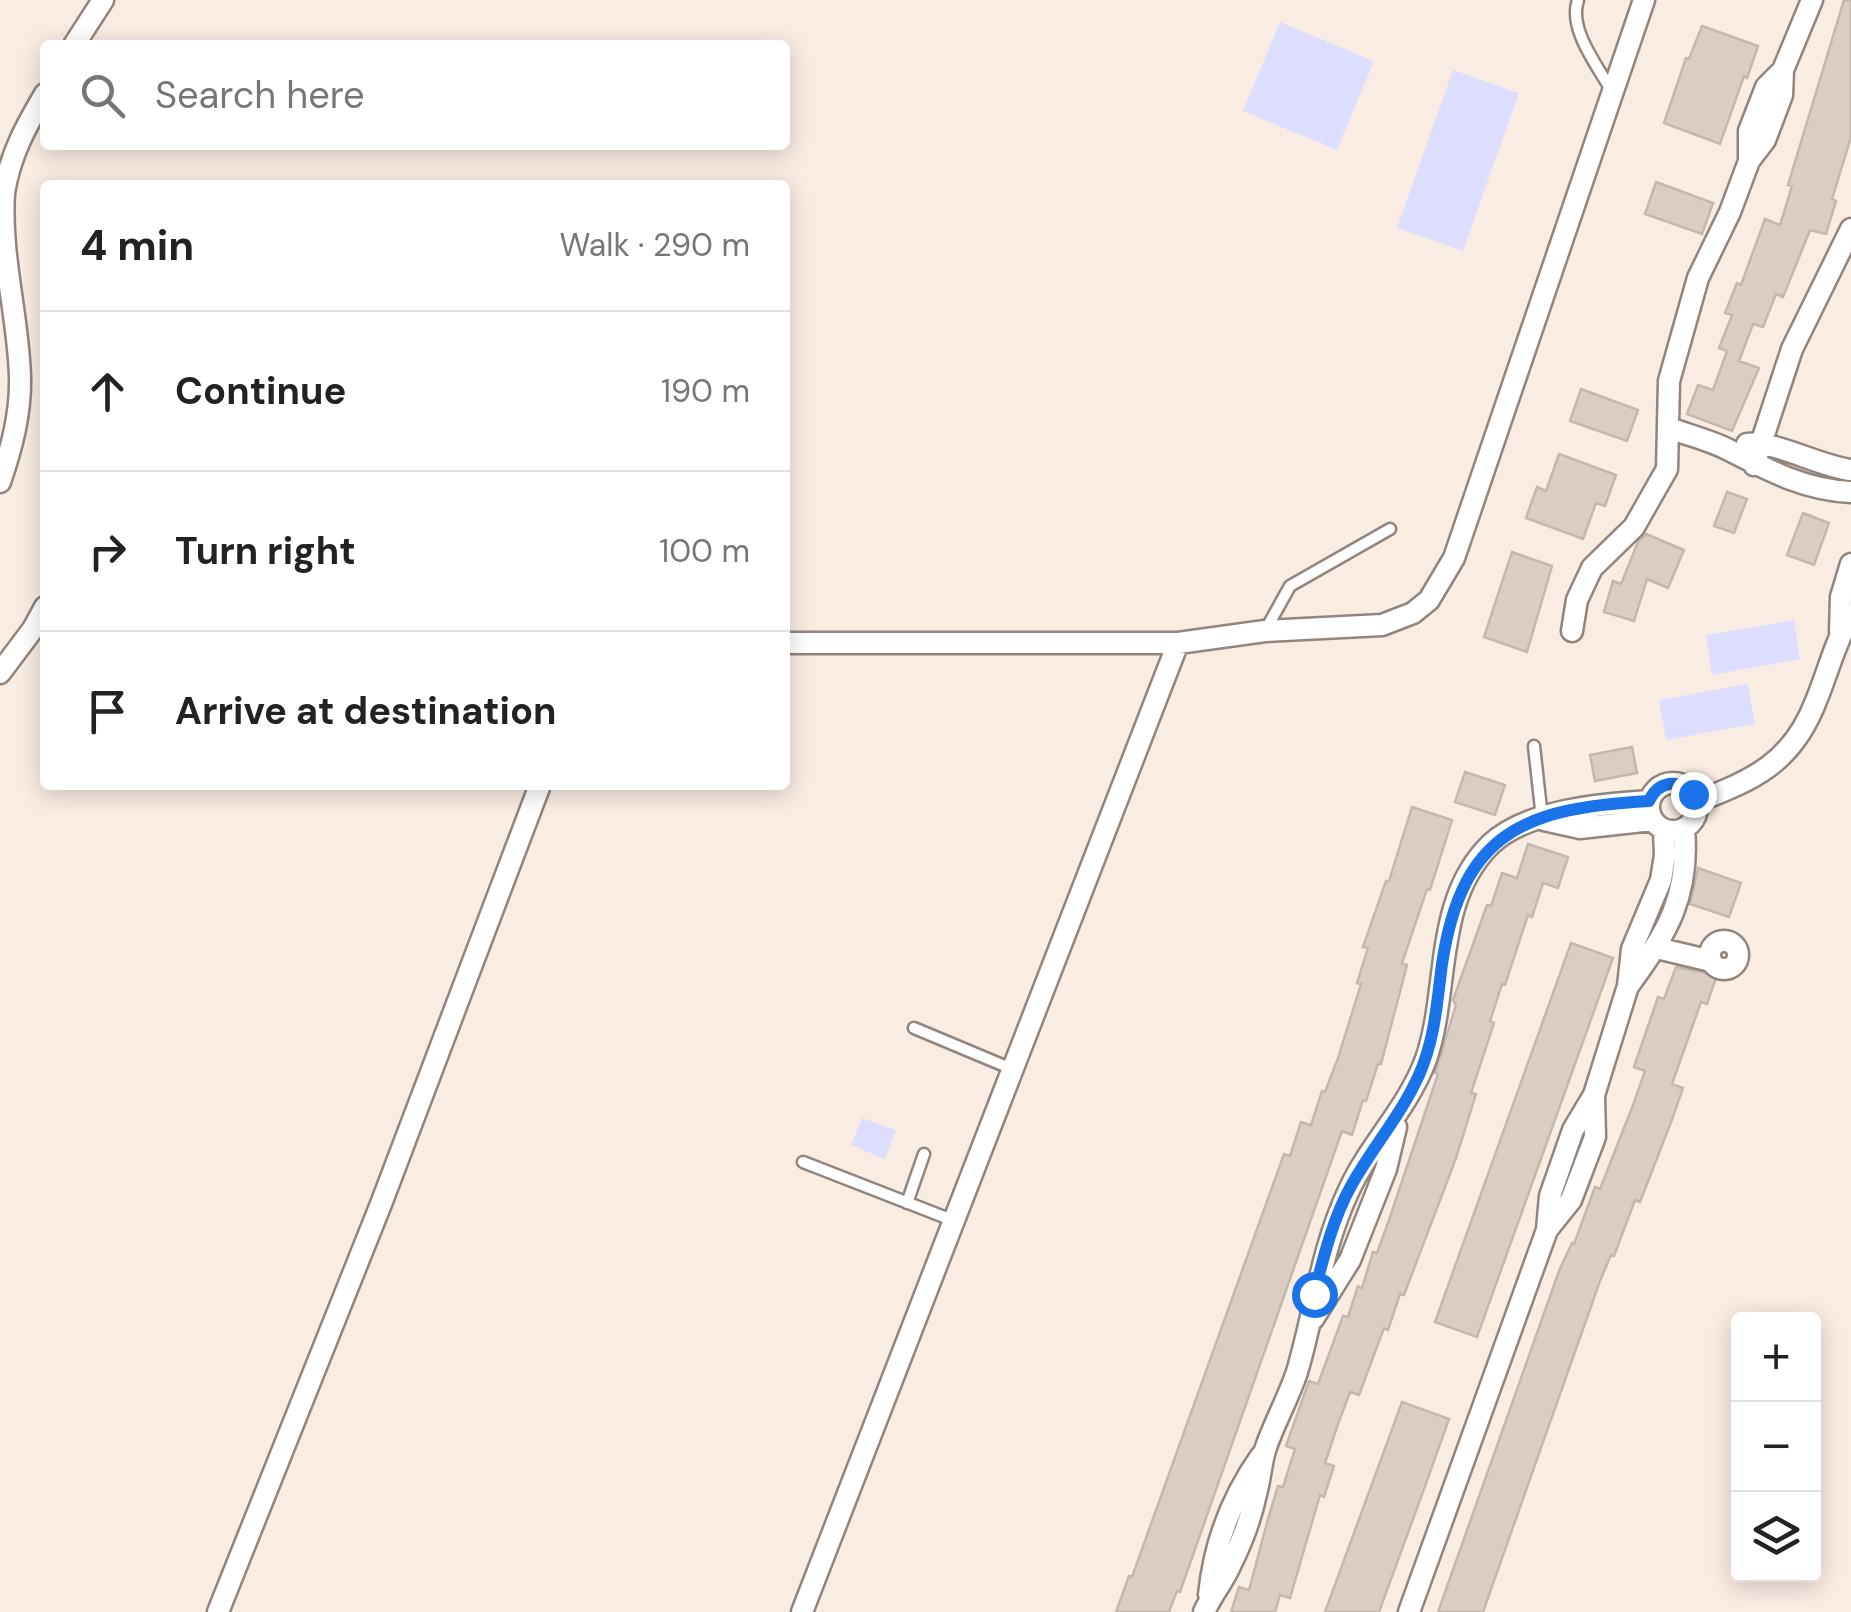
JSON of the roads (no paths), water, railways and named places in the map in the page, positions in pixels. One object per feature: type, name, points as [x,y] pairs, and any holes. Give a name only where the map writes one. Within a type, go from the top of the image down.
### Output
[{"type":"street","points":[[77,40],[103,0]]},
{"type":"street","points":[[790,644],[1178,642],[1265,631],[1382,626],[1413,613],[1429,600],[1454,558],[1644,0]]},
{"type":"street","points":[[1572,631],[1577,600],[1592,568],[1634,527],[1667,469],[1668,381],[1698,278],[1749,161],[1749,131],[1766,87],[1784,70],[1812,0]]},
{"type":"street","points":[[0,482],[15,434],[20,379],[1,242],[4,191],[18,141],[40,103]]},
{"type":"street","points":[[1754,465],[1792,349],[1851,229]]},
{"type":"street","points":[[1668,428],[1820,489],[1851,492]]},
{"type":"street","points":[[1725,448],[1761,442],[1827,468],[1851,470]]},
{"type":"street","points":[[1800,482],[1808,460]]},
{"type":"street","points":[[1696,802],[1748,782],[1774,765],[1799,736],[1846,624],[1840,596],[1851,564]]},
{"type":"street","points":[[0,673],[40,616]]},
{"type":"street","points":[[807,1611],[952,1220],[1178,642]]},
{"type":"street","points":[[1206,1607],[1212,1564],[1239,1486],[1265,1450],[1295,1378],[1312,1320],[1320,1267],[1350,1188],[1400,1110],[1433,1035],[1447,937],[1466,878],[1498,838],[1542,819],[1580,828],[1662,820],[1695,818],[1696,802],[1688,788],[1673,783],[1658,788],[1662,820],[1664,868],[1632,949],[1628,986],[1594,1095],[1573,1130],[1550,1196],[1547,1230],[1410,1612]]},
{"type":"street","points":[[218,1612],[381,1204],[538,790]]},
{"type":"street","points":[[1628,986],[1657,948],[1683,885],[1686,856],[1662,820]]},
{"type":"street","points":[[1657,948],[1711,961]]},
{"type":"lane","points":[[1578,0],[1578,29],[1614,95]]},
{"type":"lane","points":[[1265,631],[1290,586],[1390,529]]},
{"type":"lane","points":[[1534,746],[1542,819]]},
{"type":"lane","points":[[914,1028],[1012,1069]]},
{"type":"lane","points":[[907,1203],[924,1154]]},
{"type":"lane","points":[[802,1162],[952,1220]]}]
